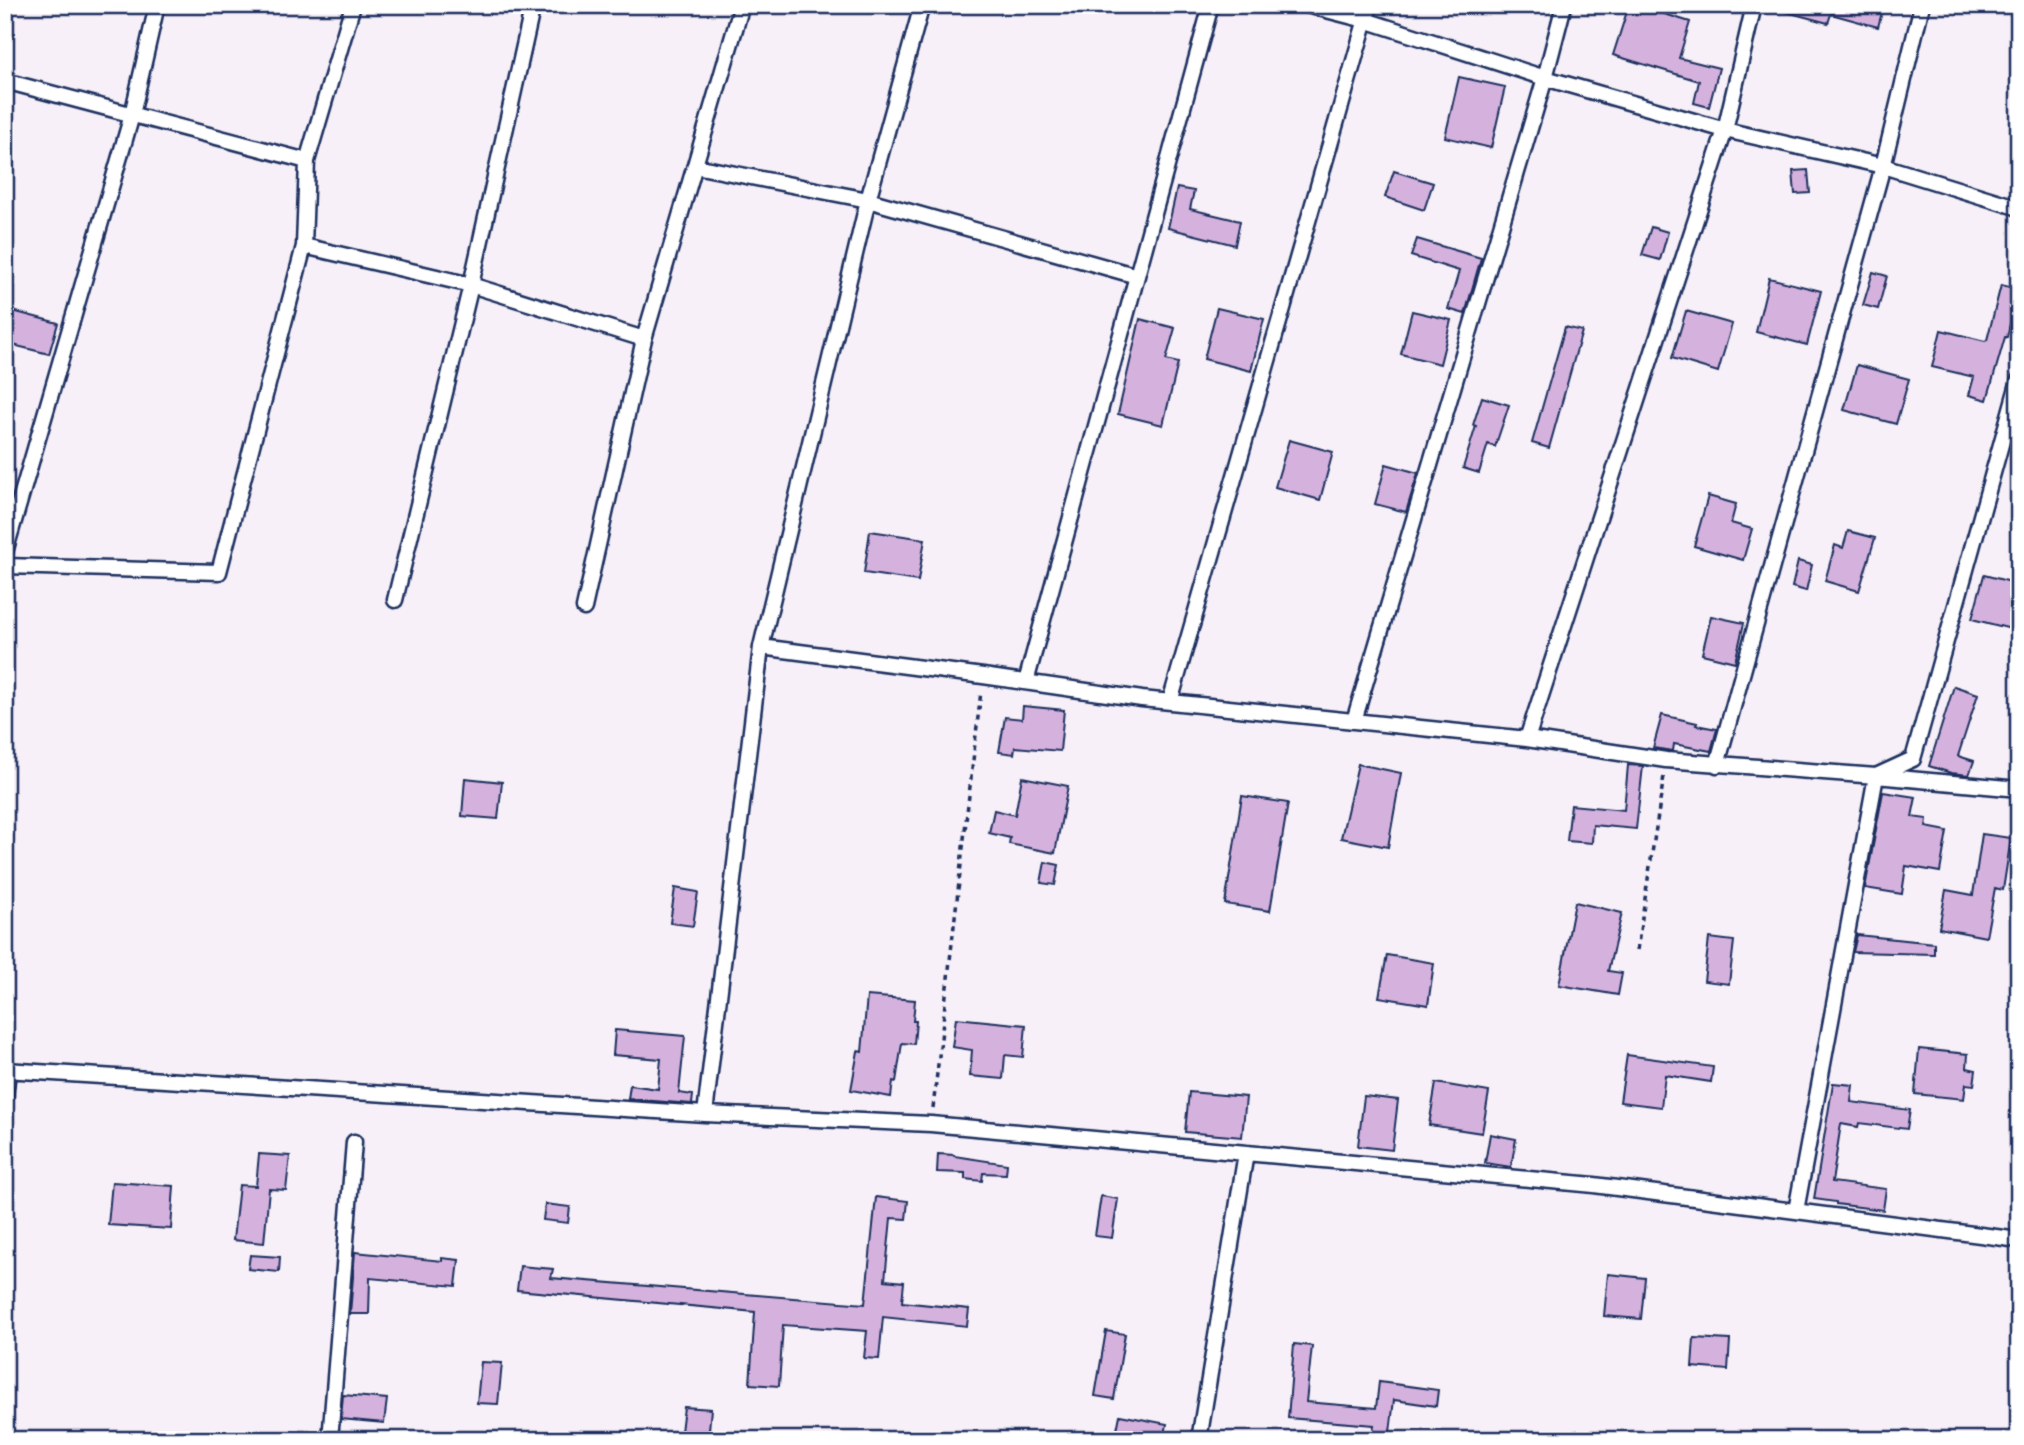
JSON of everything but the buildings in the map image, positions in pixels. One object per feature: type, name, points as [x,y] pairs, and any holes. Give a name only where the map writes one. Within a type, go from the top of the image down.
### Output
[{"type":"street","points":[[5,552],[132,115],[158,5]]},
{"type":"street","points":[[5,566],[219,572],[304,246],[307,161],[353,5]]},
{"type":"street","points":[[395,600],[471,285],[533,5]]},
{"type":"street","points":[[584,608],[644,339],[742,5]]},
{"type":"street","points":[[705,1114],[761,648],[868,200],[922,5]]},
{"type":"street","points":[[1026,682],[1211,5]]},
{"type":"street","points":[[1307,5],[1365,20],[1545,78],[1725,130],[1883,166],[2019,208]]},
{"type":"street","points":[[1170,702],[1370,5]]},
{"type":"street","points":[[1354,721],[1545,78],[1564,5]]},
{"type":"street","points":[[1527,739],[1725,130],[1754,5]]},
{"type":"street","points":[[1717,765],[1883,166],[1922,5]]},
{"type":"street","points":[[5,81],[307,161]]},
{"type":"street","points":[[695,166],[868,200],[1137,276]]},
{"type":"street","points":[[304,246],[471,285],[644,339]]},
{"type":"street","points":[[1876,776],[1913,758],[2019,380]]},
{"type":"street","points":[[761,648],[1170,702],[1527,739],[1666,760],[2019,789]]},
{"type":"street","points":[[1796,1211],[1876,776]]},
{"type":"street","points":[[5,1096],[6,1070],[705,1114],[932,1124],[1594,1185],[2019,1240]]},
{"type":"street","points":[[330,1440],[354,1142]]},
{"type":"street","points":[[1199,1440],[1246,1153]]},
{"type":"path","points":[[932,1124],[983,676]]},
{"type":"path","points":[[1637,950],[1666,760]]}]
